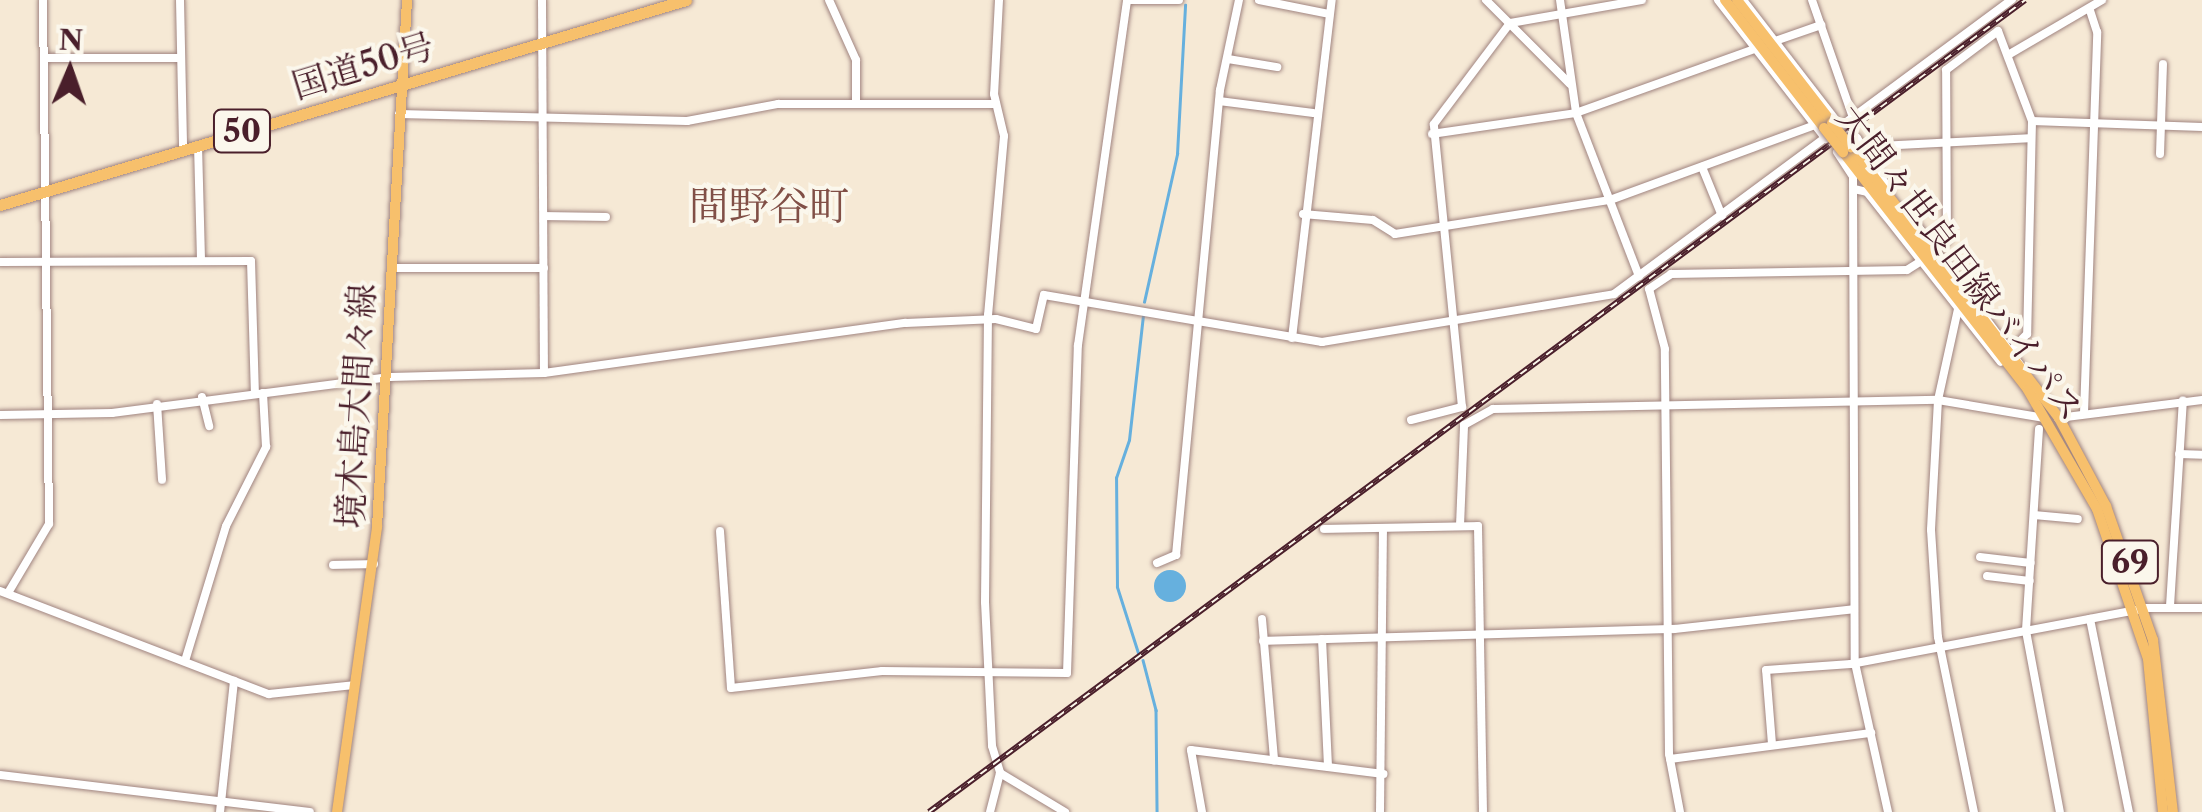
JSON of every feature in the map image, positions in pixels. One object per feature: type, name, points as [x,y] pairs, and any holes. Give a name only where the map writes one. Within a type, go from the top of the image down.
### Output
[{"type":"highway","name":"国道50号","points":[[0,206],[686,0]]},
{"type":"main road","name":"境木島大間々線","points":[[337,812],[374,564],[390,376],[391,268],[407,0]]},
{"type":"main road","name":"大間々世良田線バイパス","points":[[1722,0],[1828,128],[1851,149],[2053,418],[2112,540],[2140,609],[2168,724],[2173,812]]},
{"type":"main road","name":"大間々世良田線バイパス","points":[[1740,0],[1828,128]]},
{"type":"main road","name":"大間々世良田線バイパス","points":[[2140,609],[2157,712],[2163,812]]},
{"type":"street","points":[[43,0],[49,524],[4,592],[274,694],[354,685]]},
{"type":"street","points":[[180,0],[183,149]]},
{"type":"street","points":[[542,0],[547,40],[544,373]]},
{"type":"street","points":[[829,0],[856,58],[856,103]]},
{"type":"street","points":[[990,812],[1000,773],[992,676],[988,319],[1003,158],[996,104],[999,0]]},
{"type":"street","points":[[720,530],[731,688],[882,671],[992,676],[1068,672],[1083,299],[1128,0],[1180,0]]},
{"type":"street","points":[[1157,563],[1175,560],[1220,101],[1239,0]]},
{"type":"street","points":[[1259,0],[1330,14]]},
{"type":"street","points":[[1292,338],[1313,113],[1332,0]]},
{"type":"street","points":[[1486,0],[1570,84]]},
{"type":"street","points":[[1560,0],[1576,112],[1640,276]]},
{"type":"street","points":[[1411,420],[1462,407],[1432,134],[1508,25],[1642,0]]},
{"type":"street","points":[[1722,0],[1755,49],[1828,128]]},
{"type":"street","points":[[1740,0],[1776,41],[1828,128]]},
{"type":"street","points":[[1812,0],[1853,118]]},
{"type":"street","points":[[1988,0],[1994,14]]},
{"type":"street","points":[[1303,214],[1373,220],[1395,234],[1610,200],[1853,118],[2012,0]]},
{"type":"street","points":[[2008,54],[2102,0]]},
{"type":"street","points":[[2084,414],[2097,32],[2089,8]]},
{"type":"street","points":[[1776,41],[1821,25]]},
{"type":"street","points":[[1937,249],[1947,240],[1948,67],[1995,32],[2008,54],[2034,121],[2029,138],[2026,334],[2014,348]]},
{"type":"street","points":[[1432,134],[1576,112],[1755,49]]},
{"type":"street","points":[[44,58],[180,58]]},
{"type":"street","points":[[1228,59],[1277,67]]},
{"type":"street","points":[[2160,154],[2163,64]]},
{"type":"street","points":[[1220,101],[1313,113]]},
{"type":"street","points":[[399,114],[546,113],[691,121],[778,104],[996,104]]},
{"type":"street","points":[[2034,121],[2202,127]]},
{"type":"street","points":[[0,415],[156,404],[390,376],[544,373],[988,319],[1036,329],[1044,296],[1146,306],[1198,327],[1292,338],[1452,320],[1614,294],[1722,216],[1828,128]]},
{"type":"street","points":[[1851,149],[1857,138],[1837,152],[1854,189],[1858,402],[1854,663],[1888,812]]},
{"type":"street","points":[[1851,149],[1945,138],[2029,138]]},
{"type":"street","points":[[198,145],[201,261]]},
{"type":"street","points":[[1851,149],[1937,249],[2014,348],[2019,371]]},
{"type":"street","points":[[1702,167],[1722,216]]},
{"type":"street","points":[[1854,189],[1867,192],[1958,309],[2019,371]]},
{"type":"street","points":[[545,216],[606,218]]},
{"type":"street","points":[[0,262],[252,263],[266,447],[226,526],[185,660]]},
{"type":"street","points":[[1680,812],[1670,759],[1674,630],[1667,404],[1652,286],[1671,274],[1853,270],[1920,262]]},
{"type":"street","points":[[391,268],[544,268]]},
{"type":"street","points":[[1958,309],[1938,400],[1931,530],[1940,645],[1974,812]]},
{"type":"street","points":[[202,397],[209,426]]},
{"type":"street","points":[[1460,526],[1462,429],[1472,416],[1667,404],[1938,400],[2053,418],[2202,400]]},
{"type":"street","points":[[2170,606],[2183,400]]},
{"type":"street","points":[[156,404],[162,480]]},
{"type":"street","points":[[2038,428],[2026,631],[2060,812]]},
{"type":"street","points":[[2179,454],[2202,454]]},
{"type":"street","points":[[2034,516],[2078,519]]},
{"type":"street","points":[[1324,529],[1478,526],[1485,634],[1482,812]]},
{"type":"street","points":[[1380,812],[1384,774],[1382,528]]},
{"type":"street","points":[[1980,557],[2031,563]]},
{"type":"street","points":[[333,565],[374,564]]},
{"type":"street","points":[[1987,576],[2030,581]]},
{"type":"street","points":[[1772,744],[1766,670],[1854,663],[2140,609],[2202,608]]},
{"type":"street","points":[[1264,641],[1674,630],[1854,609]]},
{"type":"street","points":[[1262,618],[1274,760]]},
{"type":"street","points":[[2090,619],[2129,812]]},
{"type":"street","points":[[1322,639],[1328,767]]},
{"type":"street","points":[[220,812],[234,680]]},
{"type":"street","points":[[1670,759],[1871,733]]},
{"type":"street","points":[[1202,812],[1191,750],[1384,774]]},
{"type":"street","points":[[1000,773],[1065,812]]},
{"type":"street","points":[[0,775],[310,812]]},
{"type":"water","points":[[1170,570],[1181,575],[1186,586],[1181,597],[1170,602],[1159,597],[1154,586],[1159,575]]},
{"type":"waterway","points":[[1144,302],[1177,154],[1185,5]]},
{"type":"waterway","points":[[1138,653],[1117,587],[1116,478],[1129,440],[1143,315]]},
{"type":"waterway","points":[[1143,660],[1156,710],[1157,812]]},
{"type":"railway","points":[[929,812],[2025,0]]},
{"type":"district","name":"間野谷町","points":[[769,206]]}]
